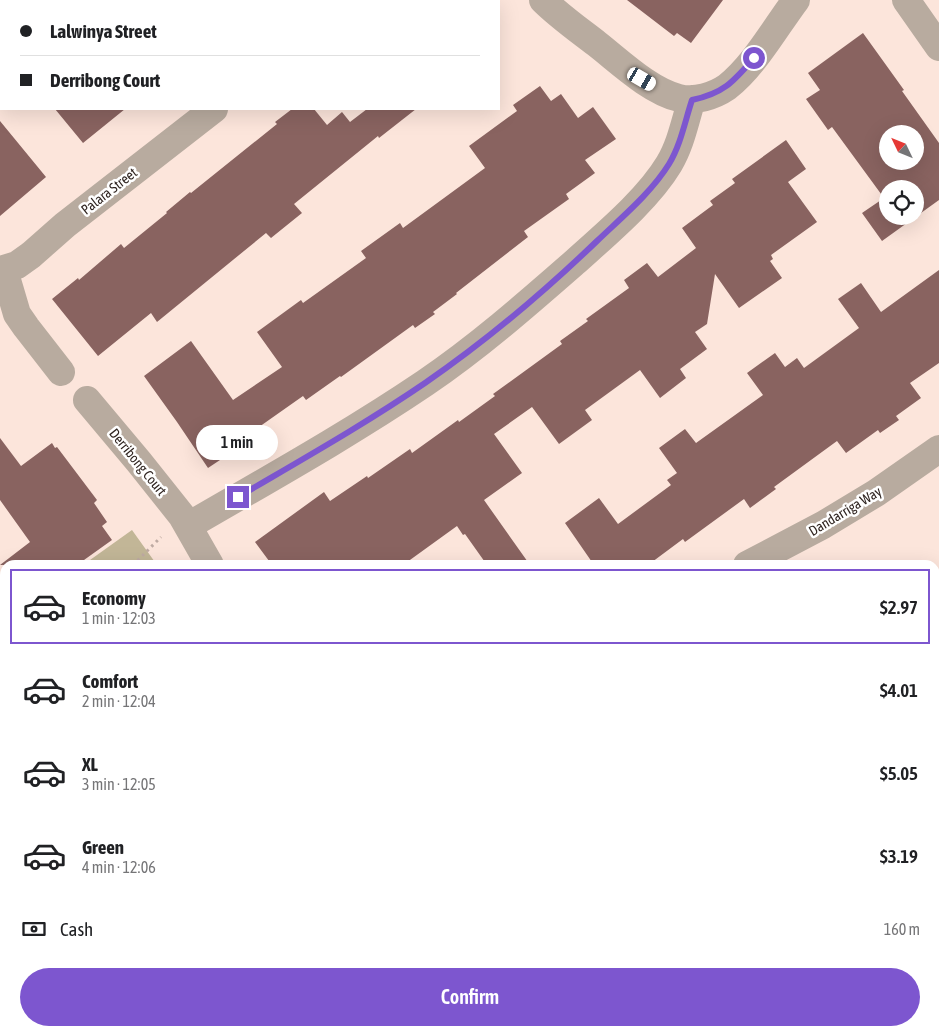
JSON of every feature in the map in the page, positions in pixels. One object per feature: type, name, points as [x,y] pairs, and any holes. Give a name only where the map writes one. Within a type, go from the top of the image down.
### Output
[{"type":"street","points":[[543,0],[642,79],[666,93],[692,100],[710,96],[726,87],[754,58],[796,0]]},
{"type":"street","points":[[906,0],[939,47]]},
{"type":"street","points":[[185,521],[362,423],[425,382],[485,338],[537,295],[628,212],[660,176],[670,163],[679,143],[692,100]]},
{"type":"street","name":"Palara Street","points":[[2,270],[17,265],[31,255],[65,225],[213,110]]},
{"type":"street","points":[[2,270],[17,314],[61,372]]},
{"type":"street","name":"Derribong Court","points":[[87,400],[185,521],[207,560]]},
{"type":"street","name":"Dandarriga Way","points":[[756,560],[876,493],[939,450]]},
{"type":"path","points":[[139,560],[185,521]]},
{"type":"shaded area","points":[[132,530],[153,560],[90,560]]},
{"type":"building","points":[[627,0],[723,0],[691,43],[677,33],[674,36]]},
{"type":"building","points":[[863,33],[939,143],[939,200],[924,211],[924,180],[879,180],[879,191],[832,127],[828,130],[806,99],[820,90],[808,73]]},
{"type":"building","points":[[540,86],[551,101],[561,94],[578,118],[593,107],[616,139],[585,160],[595,173],[566,194],[569,199],[524,231],[528,237],[433,312],[435,314],[415,328],[413,325],[306,400],[303,396],[235,444],[238,448],[208,468],[144,376],[191,341],[233,400],[282,367],[257,332],[301,300],[303,303],[366,258],[361,251],[400,223],[403,228],[485,168],[469,146],[517,111],[513,105]]},
{"type":"building","points":[[56,110],[124,110],[83,143]]},
{"type":"building","points":[[291,110],[315,110],[327,125],[342,112],[350,122],[366,110],[415,110],[379,138],[378,136],[294,204],[302,213],[271,238],[266,233],[157,322],[151,313],[98,356],[52,299],[78,278],[79,280],[121,244],[124,248],[190,192],[277,124],[275,122]]},
{"type":"building","points":[[0,121],[46,177],[0,216]]},
{"type":"building","points":[[786,140],[806,169],[788,182],[817,222],[771,255],[773,259],[770,261],[782,278],[739,308],[715,274],[707,324],[695,332],[707,349],[680,369],[686,378],[660,398],[640,370],[585,410],[592,420],[559,444],[532,407],[494,434],[522,473],[484,500],[526,560],[483,560],[457,526],[410,560],[268,560],[255,542],[324,492],[330,501],[410,449],[412,453],[458,420],[459,422],[495,396],[493,394],[562,344],[560,341],[588,321],[586,319],[629,288],[624,280],[647,263],[658,277],[696,248],[682,228],[713,205],[710,201],[735,183],[732,179]]},
{"type":"building","points":[[879,201],[879,225],[904,225],[882,241],[862,213]]},
{"type":"building","points":[[939,270],[939,363],[910,383],[921,398],[896,416],[899,420],[880,433],[878,430],[846,453],[837,441],[774,487],[776,489],[750,508],[744,499],[685,542],[683,539],[655,560],[591,560],[565,523],[599,498],[618,524],[671,485],[667,480],[677,473],[659,448],[685,429],[696,443],[763,395],[747,373],[775,353],[785,367],[797,358],[804,368],[859,328],[838,299],[861,283],[881,312]]},
{"type":"building","points":[[0,438],[21,466],[52,443],[97,500],[94,503],[107,522],[102,526],[112,540],[84,560],[7,560],[30,542],[0,500]]},
{"type":"route","points":[[238,497],[370,418],[425,382],[485,338],[537,295],[634,206],[660,176],[670,163],[679,143],[692,100],[710,96],[726,87],[754,58]]}]
